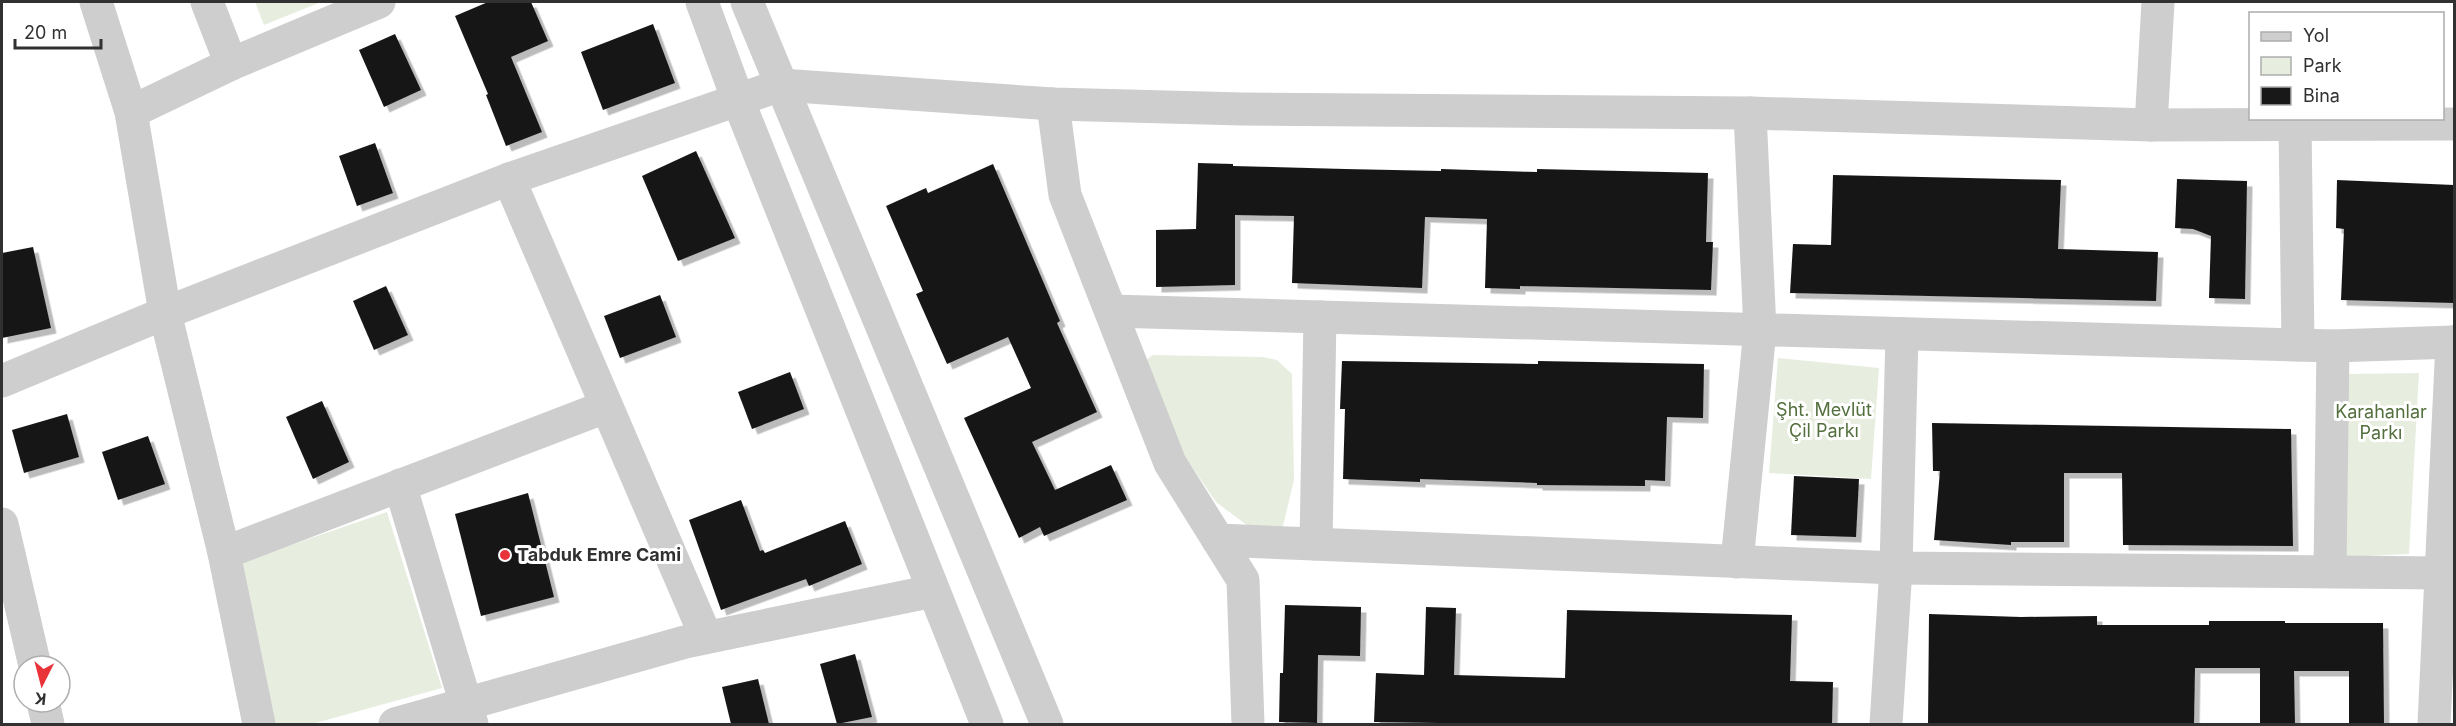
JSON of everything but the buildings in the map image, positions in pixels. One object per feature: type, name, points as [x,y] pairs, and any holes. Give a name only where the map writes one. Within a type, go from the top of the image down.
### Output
[{"type":"street","points":[[96,2],[131,112],[165,313],[224,553],[260,724]]},
{"type":"street","points":[[207,2],[231,64]]},
{"type":"street","points":[[131,112],[231,64],[379,2]]},
{"type":"street","points":[[702,2],[738,100],[987,724]]},
{"type":"street","points":[[747,2],[1047,724]]},
{"type":"street","points":[[2151,125],[2158,2]]},
{"type":"street","points":[[2,381],[165,313],[509,179],[781,85],[1053,104],[1254,109],[1750,113],[2151,125],[2454,124]]},
{"type":"street","points":[[1053,104],[1065,195],[1170,463],[1243,580],[1248,724]]},
{"type":"street","points":[[1737,562],[1760,330],[1750,113]]},
{"type":"street","points":[[2295,125],[2298,345]]},
{"type":"street","points":[[509,179],[706,637]]},
{"type":"street","points":[[1111,311],[2333,346],[2453,342],[2434,724]]},
{"type":"street","points":[[1316,544],[1320,317]]},
{"type":"street","points":[[1886,724],[1896,568],[1902,334]]},
{"type":"street","points":[[2330,572],[2333,346]]},
{"type":"street","points":[[224,553],[605,406]]},
{"type":"street","points":[[400,485],[470,714]]},
{"type":"street","points":[[2,524],[32,654]]},
{"type":"street","points":[[1218,540],[1896,568],[2441,573]]},
{"type":"street","points":[[395,724],[470,714],[706,637],[933,591]]},
{"type":"green space","points":[[255,2],[321,2],[264,25]]},
{"type":"green space","points":[[1153,355],[1262,357],[1277,360],[1292,374],[1294,480],[1283,526],[1272,533],[1256,532],[1216,502],[1175,442],[1146,360]]},
{"type":"green space","name":"Şht. Mevlüt Çil Parkı","points":[[1778,358],[1879,368],[1871,479],[1769,473]]},
{"type":"green space","name":"Karahanlar Parkı","points":[[2419,373],[2409,554],[2345,557],[2347,374]]},
{"type":"green space","points":[[387,512],[442,688],[312,724],[274,724],[242,562]]},
{"type":"place","name":"Tabduk Emre Cami","points":[[505,555]]}]
